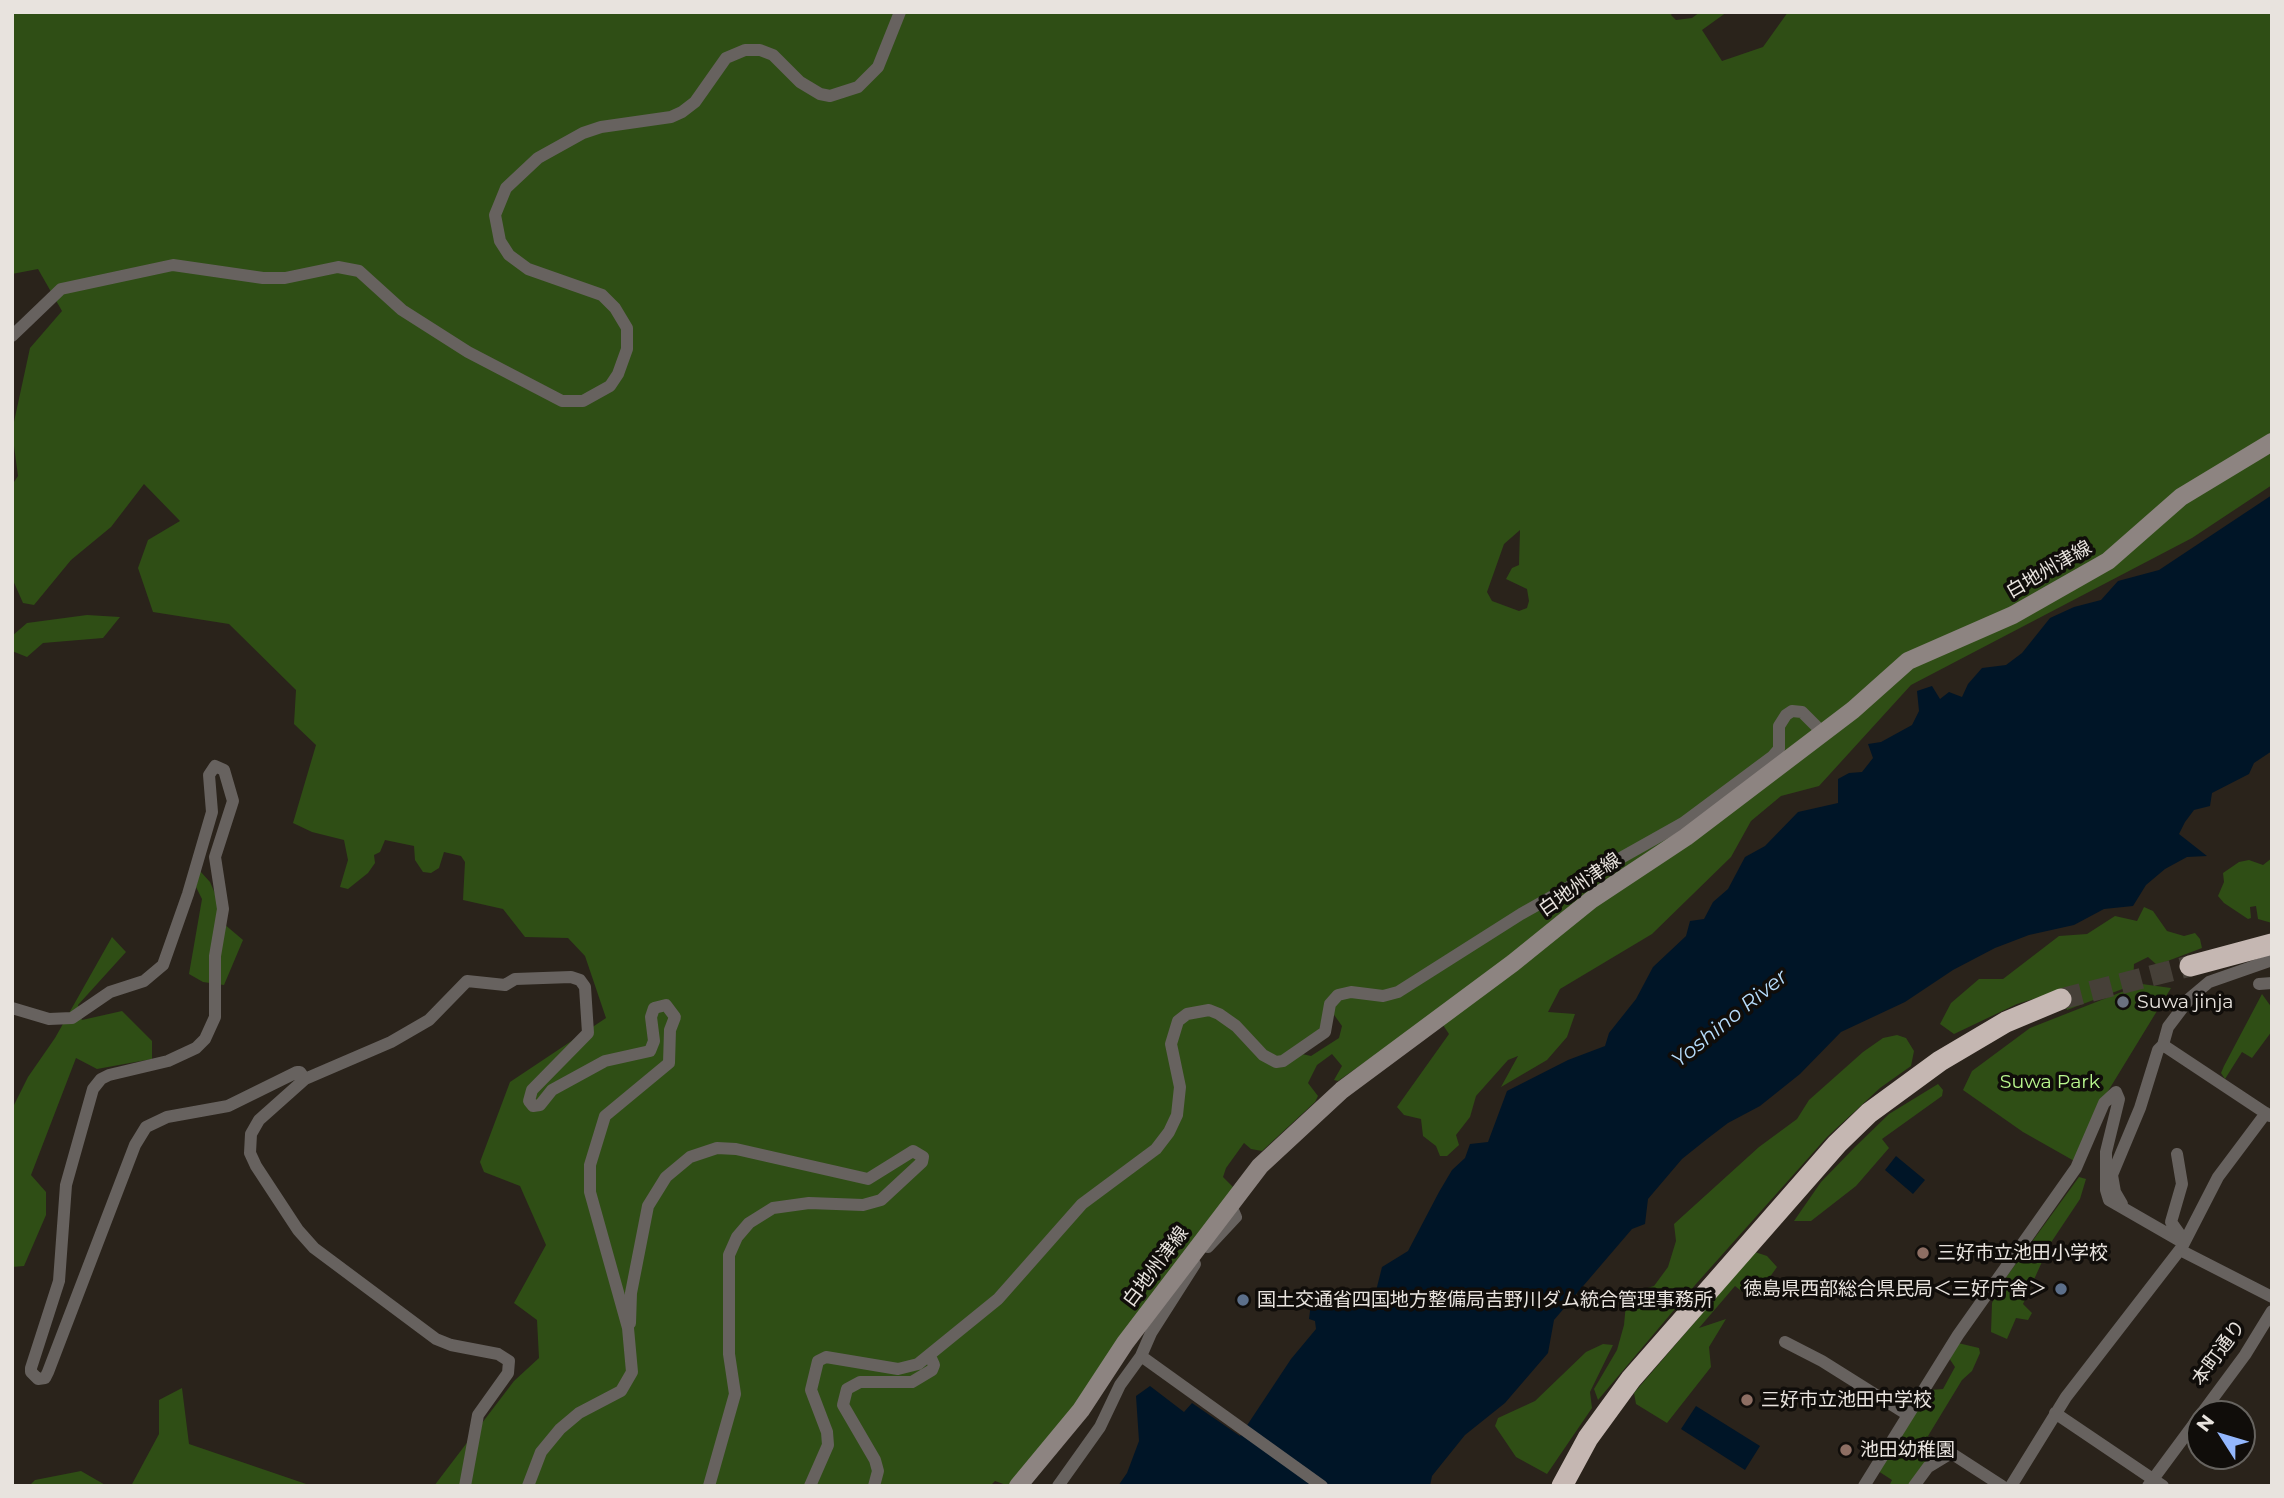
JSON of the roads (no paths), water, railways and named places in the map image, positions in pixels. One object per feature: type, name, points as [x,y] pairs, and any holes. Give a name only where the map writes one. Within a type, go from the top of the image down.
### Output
[{"type":"highway","points":[[2190,966],[2272,944]]},
{"type":"highway","points":[[1562,1486],[1588,1438],[1631,1379],[1837,1144],[1869,1113],[1940,1060],[2006,1022],[2061,999]]},
{"type":"main road","name":"白地州津線","points":[[1018,1486],[1081,1410],[1125,1343],[1230,1203],[1270,1155],[1342,1090],[1513,963],[1591,900],[1686,837],[1822,733],[1908,661],[2013,615],[2108,561],[2181,497],[2272,442]]},
{"type":"street","points":[[12,336],[61,289],[173,265],[263,278],[285,278],[338,267],[359,271],[411,316],[503,371],[562,401],[583,401],[603,390],[618,374],[627,349],[626,328],[615,308],[601,295],[528,269],[509,255],[500,241],[495,215],[506,188],[538,158],[583,133],[601,127],[671,117],[682,112],[695,102],[726,58],[745,50],[760,50],[773,55],[800,82],[820,94],[830,96],[858,87],[878,67],[900,12]]},
{"type":"street","points":[[810,1486],[828,1445],[827,1432],[811,1390],[818,1361],[825,1357],[898,1369],[918,1364],[998,1299],[1082,1204],[1139,1163],[1163,1140],[1177,1115],[1180,1102],[1180,1087],[1171,1044],[1173,1032],[1178,1021],[1187,1014],[1209,1010],[1219,1014],[1236,1026],[1263,1055],[1276,1062],[1283,1061],[1325,1032],[1330,1003],[1338,995],[1351,992],[1383,996],[1398,992],[1521,914],[1683,823],[1773,756],[1779,749],[1779,726],[1792,711],[1802,712],[1822,733]]},
{"type":"street","points":[[12,1008],[49,1020],[72,1018],[110,992],[144,981],[157,972],[166,956],[174,927],[188,894],[212,812],[209,775],[215,766],[224,770],[233,802],[215,857],[223,909],[215,956],[215,1017],[205,1039],[196,1048],[168,1061],[109,1075],[101,1079],[93,1089],[64,1194],[60,1281],[31,1368],[31,1373],[38,1379],[45,1378],[48,1372],[135,1145],[146,1127],[167,1118],[228,1106],[297,1072],[305,1079]]},
{"type":"street","points":[[2125,1209],[2115,1192],[2112,1175],[2167,1050],[2168,1027],[2190,998],[2209,982],[2272,960]]},
{"type":"street","points":[[465,1486],[478,1415],[508,1373],[510,1364],[498,1354],[451,1345],[436,1339],[314,1248],[298,1230],[256,1166],[249,1144],[259,1120],[305,1079],[391,1042],[429,1020],[467,981],[505,985],[515,978],[571,977],[580,980],[585,987],[588,1033],[532,1090],[529,1101],[536,1106],[552,1090],[605,1061],[650,1051],[654,1041],[650,1017],[654,1008],[666,1005],[675,1017],[670,1030],[669,1063],[605,1116],[590,1165],[590,1192],[615,1273],[629,1337],[632,1362],[628,1382],[621,1391],[579,1413],[560,1429],[541,1452],[528,1486]]},
{"type":"street","points":[[2011,1486],[2055,1413],[2182,1243],[2218,1177],[2269,1115],[2167,1050]]},
{"type":"street","points":[[1864,1486],[1958,1335],[2076,1168],[2104,1103],[2116,1092],[2119,1100],[2106,1152],[2106,1190],[2109,1200],[2272,1297]]},
{"type":"street","points":[[629,1337],[631,1293],[648,1206],[666,1177],[690,1157],[717,1149],[750,1151],[868,1179],[913,1151],[923,1157],[922,1162],[881,1200],[863,1205],[809,1203],[773,1208],[749,1223],[737,1237],[729,1255],[729,1354],[735,1394],[709,1486]]},
{"type":"street","points":[[2177,1154],[2182,1184],[2171,1226],[2182,1243]]},
{"type":"street","points":[[1058,1486],[1100,1427],[1120,1385],[1141,1356],[1151,1333],[1193,1266],[1236,1217],[1230,1203]]},
{"type":"street","name":"本町通り","points":[[2154,1484],[2245,1355],[2272,1311]]},
{"type":"street","points":[[1785,1342],[1822,1361],[1908,1415]]},
{"type":"street","points":[[874,1486],[878,1471],[875,1460],[843,1405],[846,1389],[860,1382],[912,1382],[932,1370],[934,1365],[930,1356]]},
{"type":"street","points":[[1141,1356],[1322,1486]]},
{"type":"street","points":[[2055,1413],[2154,1484]]},
{"type":"street","points":[[1914,1486],[1928,1467],[1951,1453],[2002,1486]]},
{"type":"water","name":"Yoshino River","points":[[2272,495],[2272,751],[2254,763],[2249,774],[2212,793],[2210,806],[2194,810],[2185,822],[2179,834],[2207,856],[2187,857],[2165,869],[2146,885],[2133,906],[2104,909],[2074,925],[2029,935],[1995,948],[1953,970],[1905,1002],[1841,1032],[1800,1074],[1760,1106],[1728,1123],[1682,1159],[1648,1199],[1645,1224],[1632,1229],[1554,1320],[1548,1353],[1505,1403],[1465,1435],[1432,1476],[1430,1486],[1118,1486],[1127,1473],[1139,1441],[1136,1396],[1150,1386],[1184,1412],[1192,1403],[1240,1436],[1291,1359],[1316,1329],[1315,1321],[1309,1319],[1312,1295],[1351,1303],[1376,1291],[1382,1267],[1408,1251],[1439,1192],[1452,1170],[1465,1158],[1470,1144],[1488,1142],[1507,1091],[1568,1060],[1605,1046],[1609,1033],[1636,999],[1653,967],[1686,936],[1690,921],[1704,919],[1713,902],[1728,889],[1745,857],[1765,846],[1798,812],[1838,803],[1838,779],[1849,773],[1862,772],[1873,758],[1868,744],[1881,742],[1912,725],[1919,711],[1917,691],[1932,686],[1940,699],[1949,692],[1962,697],[1968,684],[1982,668],[2006,665],[2022,653],[2050,618],[2074,607],[2101,600],[2118,581],[2159,570]]},
{"type":"water","points":[[1896,1156],[1925,1180],[1913,1194],[1885,1170]]},
{"type":"water","points":[[1696,1406],[1760,1446],[1745,1470],[1681,1429]]},
{"type":"tunnel","points":[[2061,999],[2190,966]]},
{"type":"place","name":"Suwa jinja","points":[[2123,1002]]},
{"type":"place","name":"三好市立池田小学校","points":[[1923,1253]]},
{"type":"place","name":"徳島県西部総合県民局＜三好庁舎＞","points":[[2061,1289]]},
{"type":"place","name":"国土交通省四国地方整備局吉野川ダム統合管理事務所","points":[[1243,1300]]},
{"type":"place","name":"三好市立池田中学校","points":[[1747,1400]]},
{"type":"place","name":"池田幼稚園","points":[[1846,1450]]},
{"type":"park label","name":"Suwa Park","points":[[2050,1082]]}]
